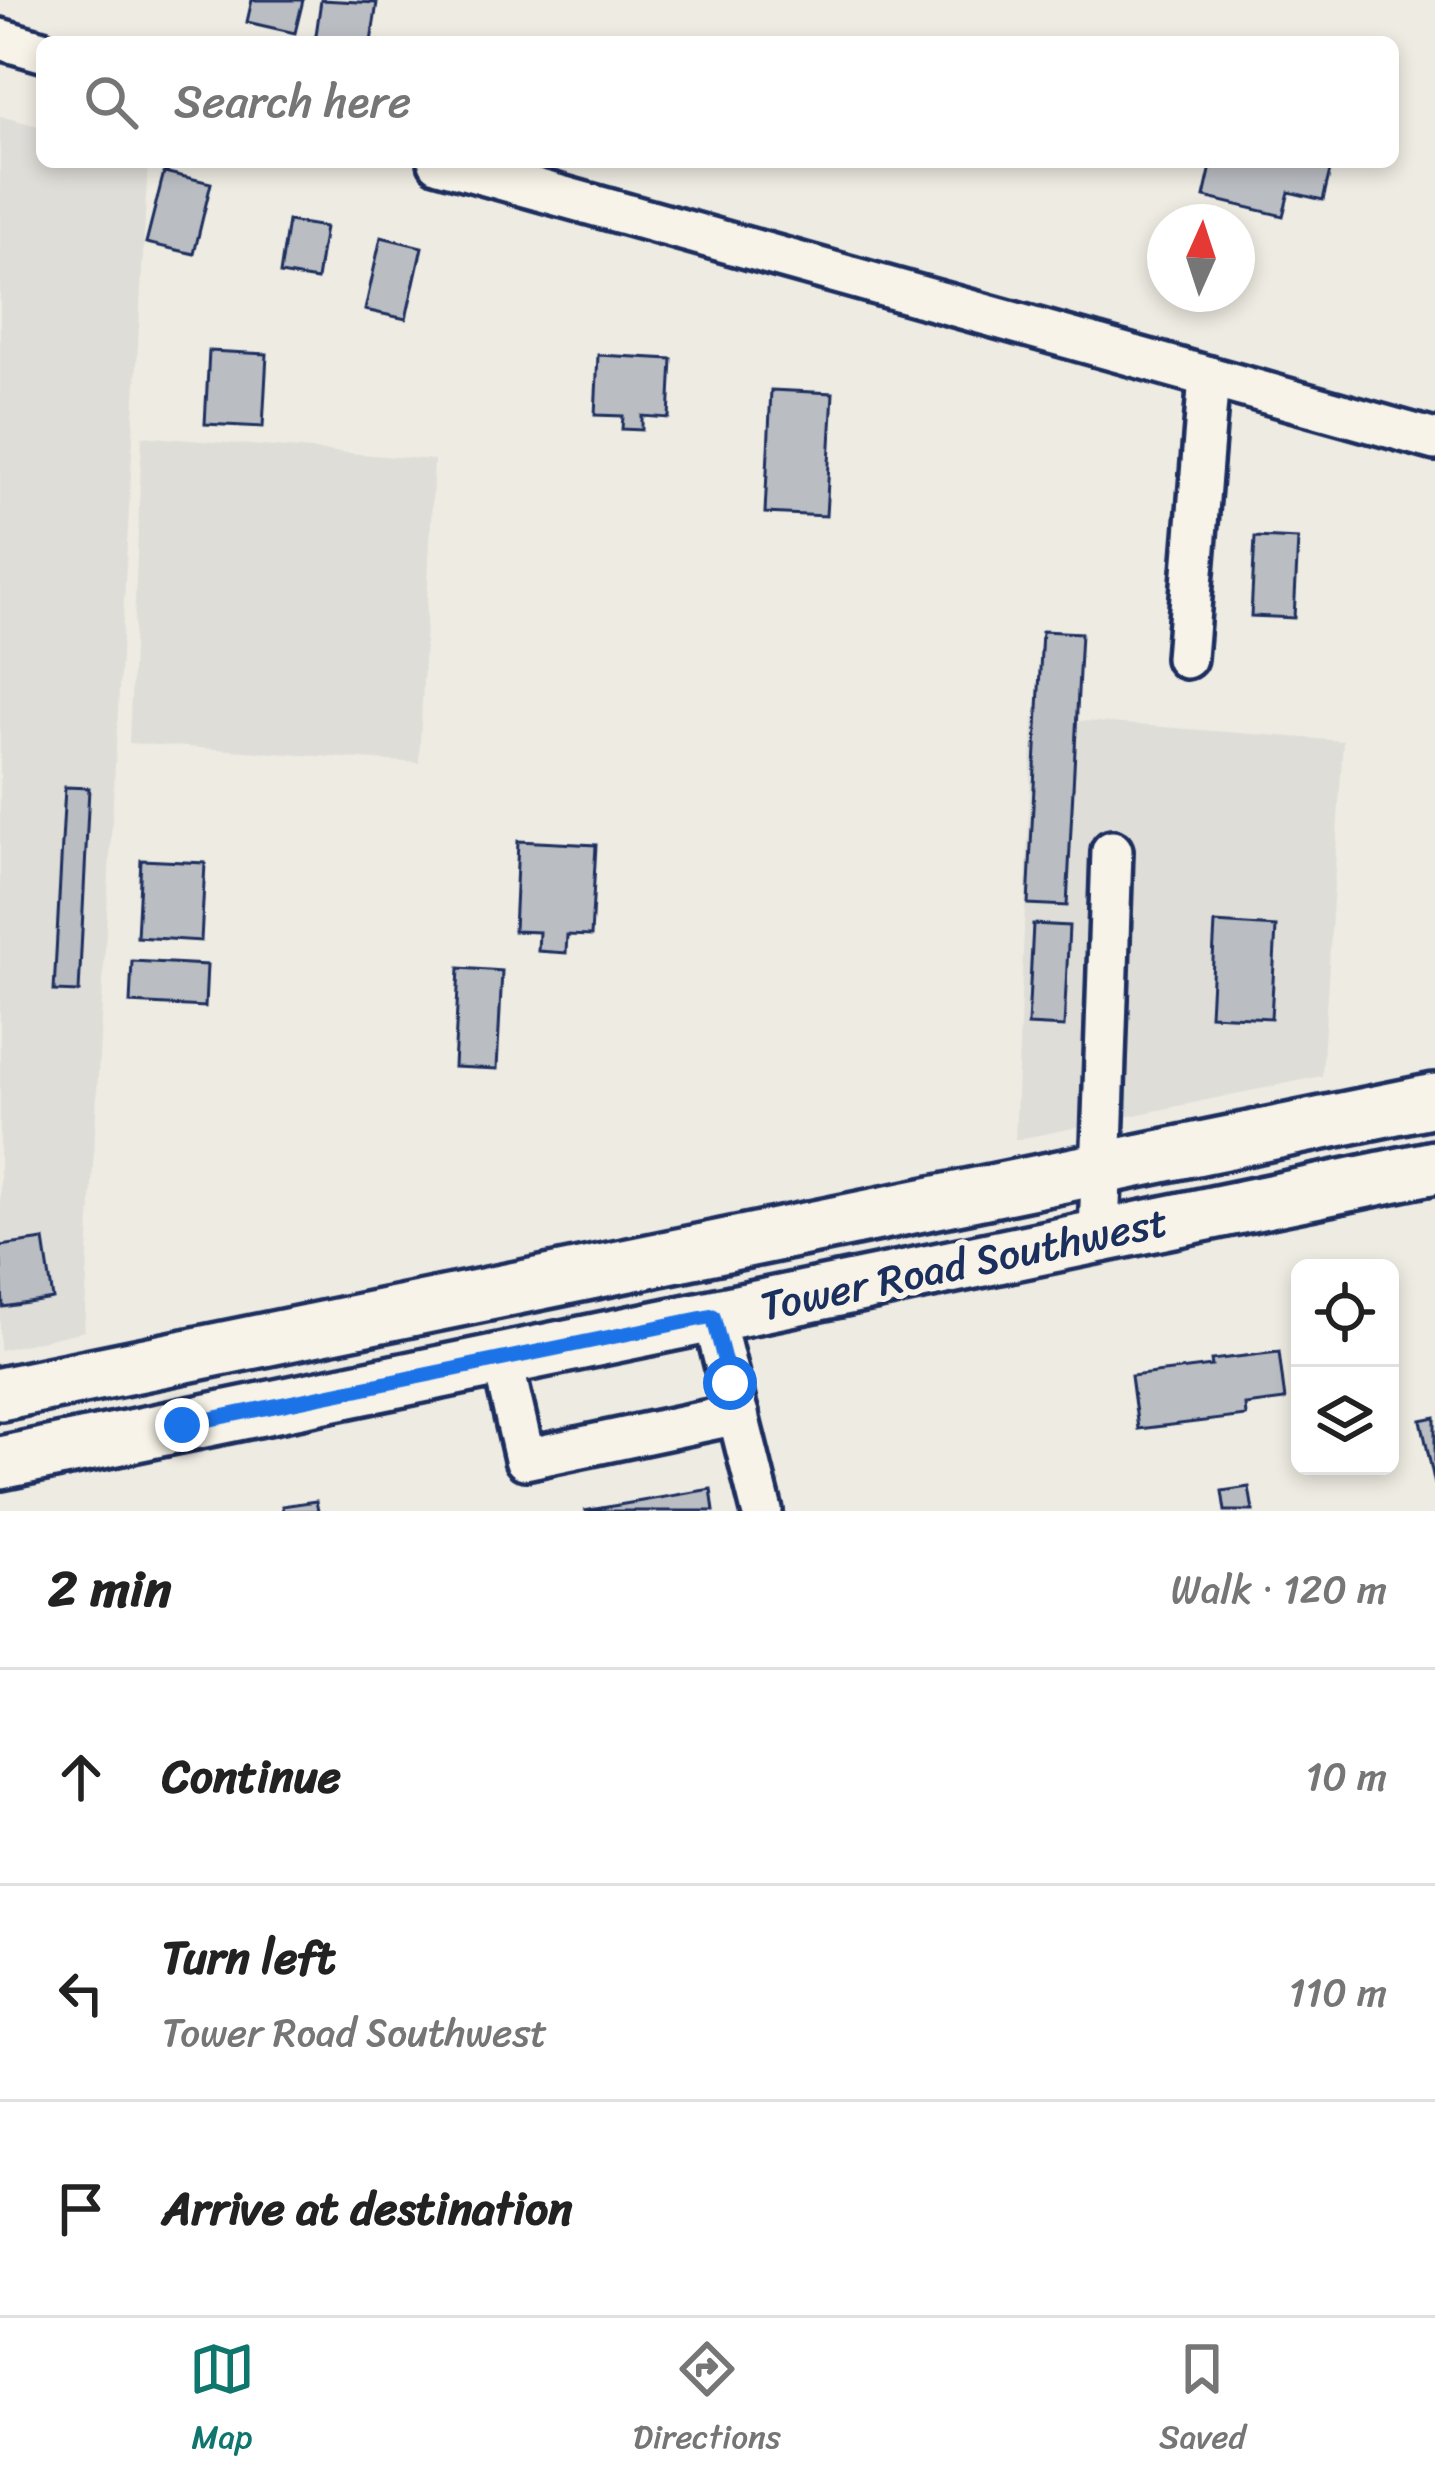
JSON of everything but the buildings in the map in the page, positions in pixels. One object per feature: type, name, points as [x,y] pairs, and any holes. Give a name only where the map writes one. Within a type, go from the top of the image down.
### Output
[{"type":"main road","name":"Tower Road Southwest","points":[[0,1394],[1435,1100]]},
{"type":"main road","name":"Tower Road Southwest","points":[[0,1462],[1435,1167]]},
{"type":"street","points":[[0,39],[36,49]]},
{"type":"street","points":[[460,168],[1435,440]]},
{"type":"street","points":[[1186,658],[1209,377]]},
{"type":"street","points":[[1099,1236],[1112,851]]},
{"type":"street","points":[[713,1316],[761,1511]]},
{"type":"street","points":[[502,1359],[525,1459],[738,1414]]},
{"type":"shaded area","points":[[0,116],[36,125],[36,168],[148,168],[84,1331],[0,1350]]},
{"type":"shaded area","points":[[142,436],[434,460],[419,763],[129,743]]},
{"type":"shaded area","points":[[1033,717],[1343,741],[1322,1076],[1015,1140]]},
{"type":"route","points":[[182,1425],[713,1316],[730,1383]]}]
